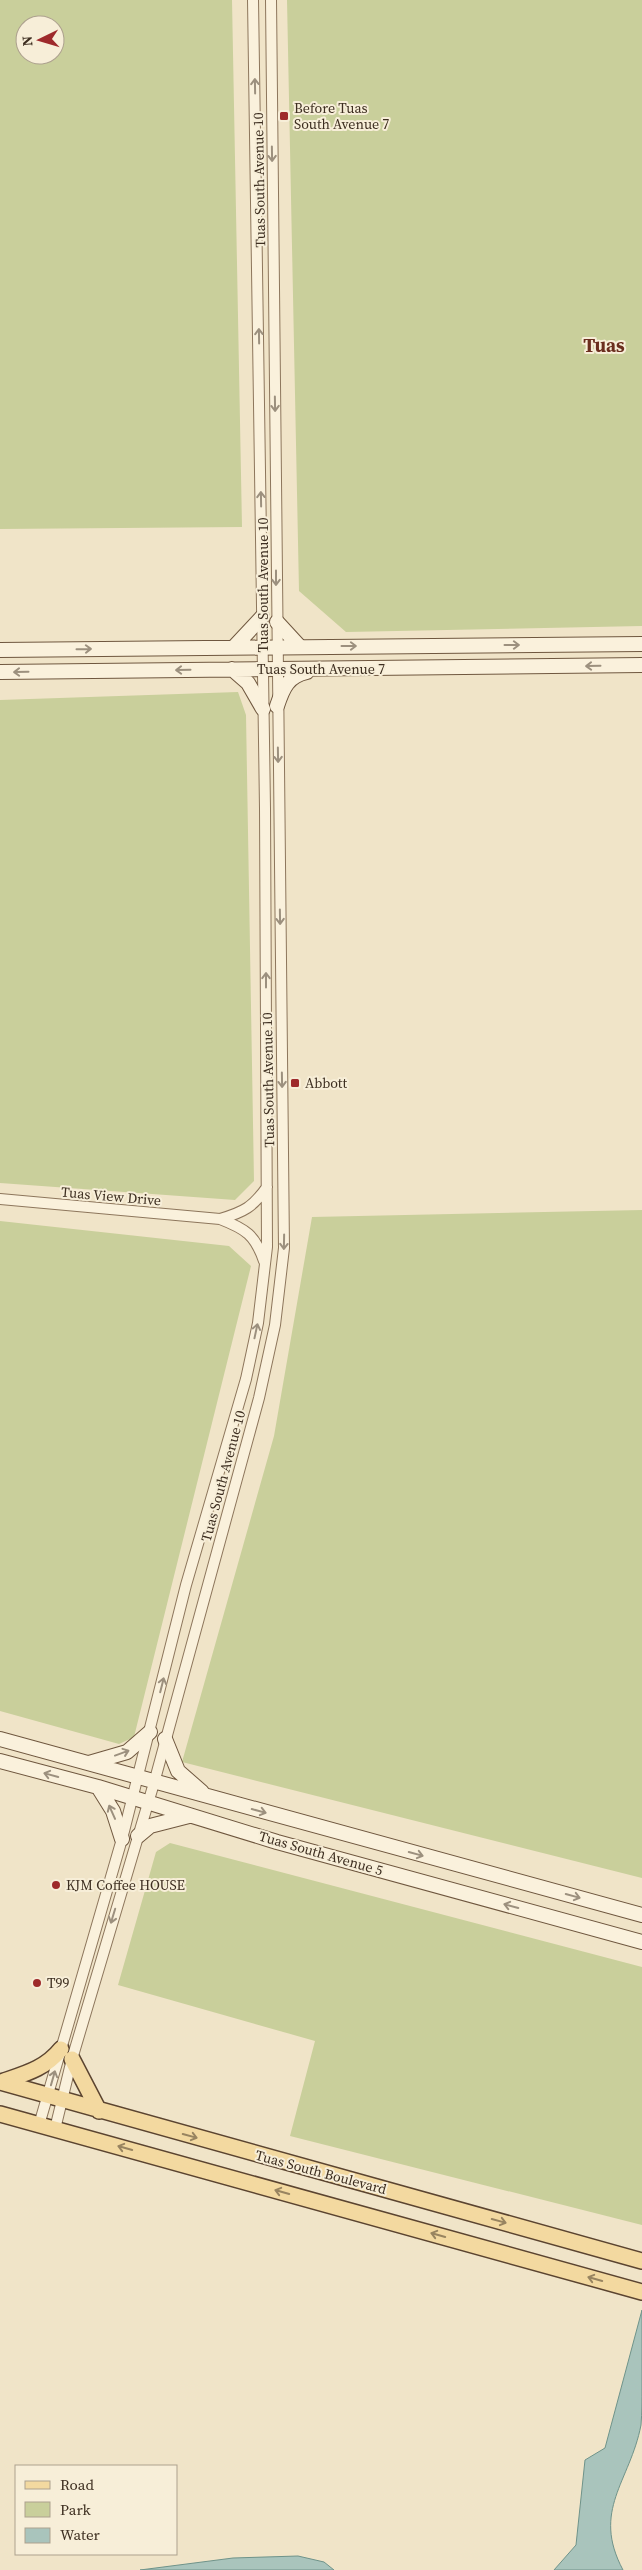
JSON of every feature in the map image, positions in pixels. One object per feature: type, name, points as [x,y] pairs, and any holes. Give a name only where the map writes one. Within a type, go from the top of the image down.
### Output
[{"type":"main road","points":[[234,647],[251,632],[262,617]]},
{"type":"main road","points":[[277,622],[300,647]]},
{"type":"main road","name":"Tuas South Avenue 7","points":[[0,650],[642,644]]},
{"type":"main road","name":"Tuas South Avenue 7","points":[[0,672],[642,665]]},
{"type":"main road","points":[[277,706],[281,695],[295,675],[318,669]]},
{"type":"main road","points":[[232,670],[248,683],[263,708]]},
{"type":"main road","points":[[88,1764],[127,1752],[150,1732]]},
{"type":"main road","name":"Tuas South Avenue 5","points":[[0,1739],[154,1783],[642,1915]]},
{"type":"main road","points":[[165,1739],[178,1771],[193,1786],[212,1798]]},
{"type":"main road","name":"Tuas South Avenue 5","points":[[0,1761],[98,1787],[189,1816],[642,1942]]},
{"type":"main road","points":[[98,1787],[113,1811],[122,1840]]},
{"type":"main road","points":[[138,1836],[152,1826],[189,1816]]},
{"type":"main road","points":[[0,2082],[39,2069],[66,2054],[99,2111]]},
{"type":"main road","name":"Tuas South Boulevard","points":[[0,2082],[641,2260]]},
{"type":"main road","points":[[0,2114],[642,2292]]},
{"type":"street","name":"Tuas South Avenue 10","points":[[55,2129],[63,2099],[66,2054],[150,1732],[186,1585],[246,1379],[258,1323],[265,1264],[267,1187],[263,669],[253,0]]},
{"type":"street","name":"Tuas South Avenue 10","points":[[39,2125],[48,2095],[66,2054],[154,1783],[259,1398],[275,1325],[284,1248],[271,0]]},
{"type":"street","name":"Tuas View Drive","points":[[220,1219],[248,1210],[267,1187]]},
{"type":"street","name":"Tuas View Drive","points":[[0,1199],[220,1219],[251,1234],[258,1244],[265,1264]]},
{"type":"green space","points":[[0,0],[232,0],[242,527],[0,529]]},
{"type":"green space","points":[[287,0],[642,0],[642,626],[346,632],[299,591]]},
{"type":"green space","points":[[238,692],[246,715],[254,1181],[235,1200],[0,1183],[0,700]]},
{"type":"green space","points":[[642,1210],[642,1878],[182,1762],[274,1436],[312,1217]]},
{"type":"green space","points":[[0,1221],[229,1246],[251,1266],[134,1737],[119,1744],[0,1711]]},
{"type":"green space","points":[[170,1843],[642,1967],[642,2225],[290,2136],[315,2041],[118,1985],[156,1852]]},
{"type":"water","points":[[642,2310],[641,2425],[636,2445],[616,2496],[612,2513],[611,2530],[614,2549],[623,2570],[554,2570],[576,2545],[585,2460],[605,2448]]},
{"type":"water","points":[[298,2556],[324,2562],[334,2570],[140,2570],[233,2558]]},
{"type":"place","name":"Before Tuas South Avenue 7","points":[[284,116]]},
{"type":"place","name":"Abbott","points":[[295,1083]]},
{"type":"place","name":"KJM Coffee HOUSE","points":[[56,1885]]},
{"type":"place","name":"T99","points":[[37,1983]]},
{"type":"district","name":"Tuas","points":[[604,345]]}]
